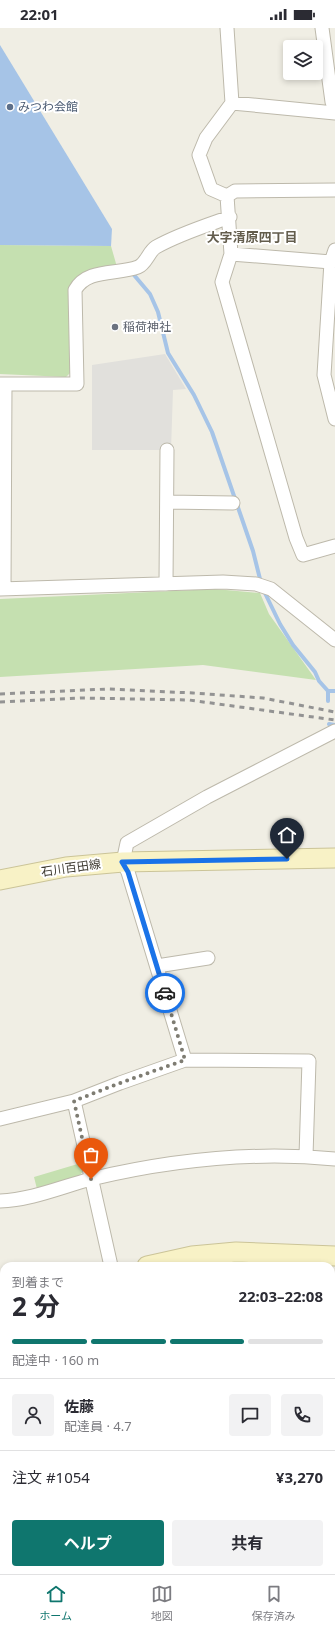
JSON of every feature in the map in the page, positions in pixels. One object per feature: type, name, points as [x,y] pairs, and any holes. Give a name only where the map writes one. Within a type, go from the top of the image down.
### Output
[{"type":"main road","name":"石川百田線","points":[[0,880],[66,867],[122,862],[326,858]]},
{"type":"main road","points":[[165,1262],[192,1256],[236,1252],[335,1256]]},
{"type":"street","points":[[227,28],[232,103],[206,138],[199,155],[211,189],[227,196]]},
{"type":"street","points":[[322,28],[332,102],[335,107]]},
{"type":"street","points":[[232,103],[335,113]]},
{"type":"street","points":[[227,196],[235,191],[335,190]]},
{"type":"street","points":[[227,196],[230,217],[231,254],[222,282],[296,538],[303,555],[335,546]]},
{"type":"street","points":[[230,217],[177,236],[154,248],[140,266],[121,272],[96,274],[79,284],[75,290],[77,384],[3,384],[2,589],[223,582],[256,584],[271,589],[335,640]]},
{"type":"street","points":[[231,254],[333,256],[324,375],[335,419]]},
{"type":"street","points":[[166,584],[167,450]]},
{"type":"street","points":[[167,502],[233,503]]},
{"type":"street","points":[[185,1060],[128,872],[122,862],[127,843],[202,800],[335,731]]},
{"type":"street","points":[[326,858],[335,854]]},
{"type":"street","points":[[326,858],[335,862]]},
{"type":"street","points":[[157,966],[208,958]]},
{"type":"street","points":[[0,1119],[74,1101],[185,1060],[309,1061],[306,1156]]},
{"type":"street","points":[[74,1101],[109,1262]]},
{"type":"street","points":[[0,1201],[15,1201],[91,1179],[164,1165],[215,1158],[306,1156],[335,1159]]},
{"type":"green space","points":[[0,245],[111,246],[117,267],[81,275],[72,371],[66,377],[0,374]]},
{"type":"green space","points":[[215,589],[260,593],[269,614],[316,680],[203,665],[0,677],[0,599]]},
{"type":"green space","points":[[81,1163],[83,1171],[78,1178],[37,1189],[34,1177]]},
{"type":"shaded area","points":[[165,354],[186,389],[173,390],[171,450],[92,450],[92,365]]},
{"type":"water","points":[[0,45],[112,229],[111,246],[0,245]]},
{"type":"waterway","points":[[134,275],[150,294],[158,312],[168,353],[194,395],[212,432],[253,551],[261,583]]},
{"type":"waterway","points":[[263,589],[280,624],[293,645],[328,691],[328,701]]},
{"type":"waterway","points":[[328,691],[335,691]]},
{"type":"waterway","points":[[329,724],[335,725]]},
{"type":"railway","points":[[0,694],[108,689],[193,693],[263,698],[335,712]]},
{"type":"railway","points":[[0,702],[82,698],[189,700],[335,720]]},
{"type":"way so far","points":[[91,1179],[74,1101],[185,1060],[165,993]]},
{"type":"place","name":"みつわ会館","points":[[10,107]]},
{"type":"place","name":"稲荷神社","points":[[115,327]]},
{"type":"district","name":"大字清原四丁目","points":[[252,237]]},
{"type":"route","points":[[165,993],[128,872],[122,862],[287,859]]}]
